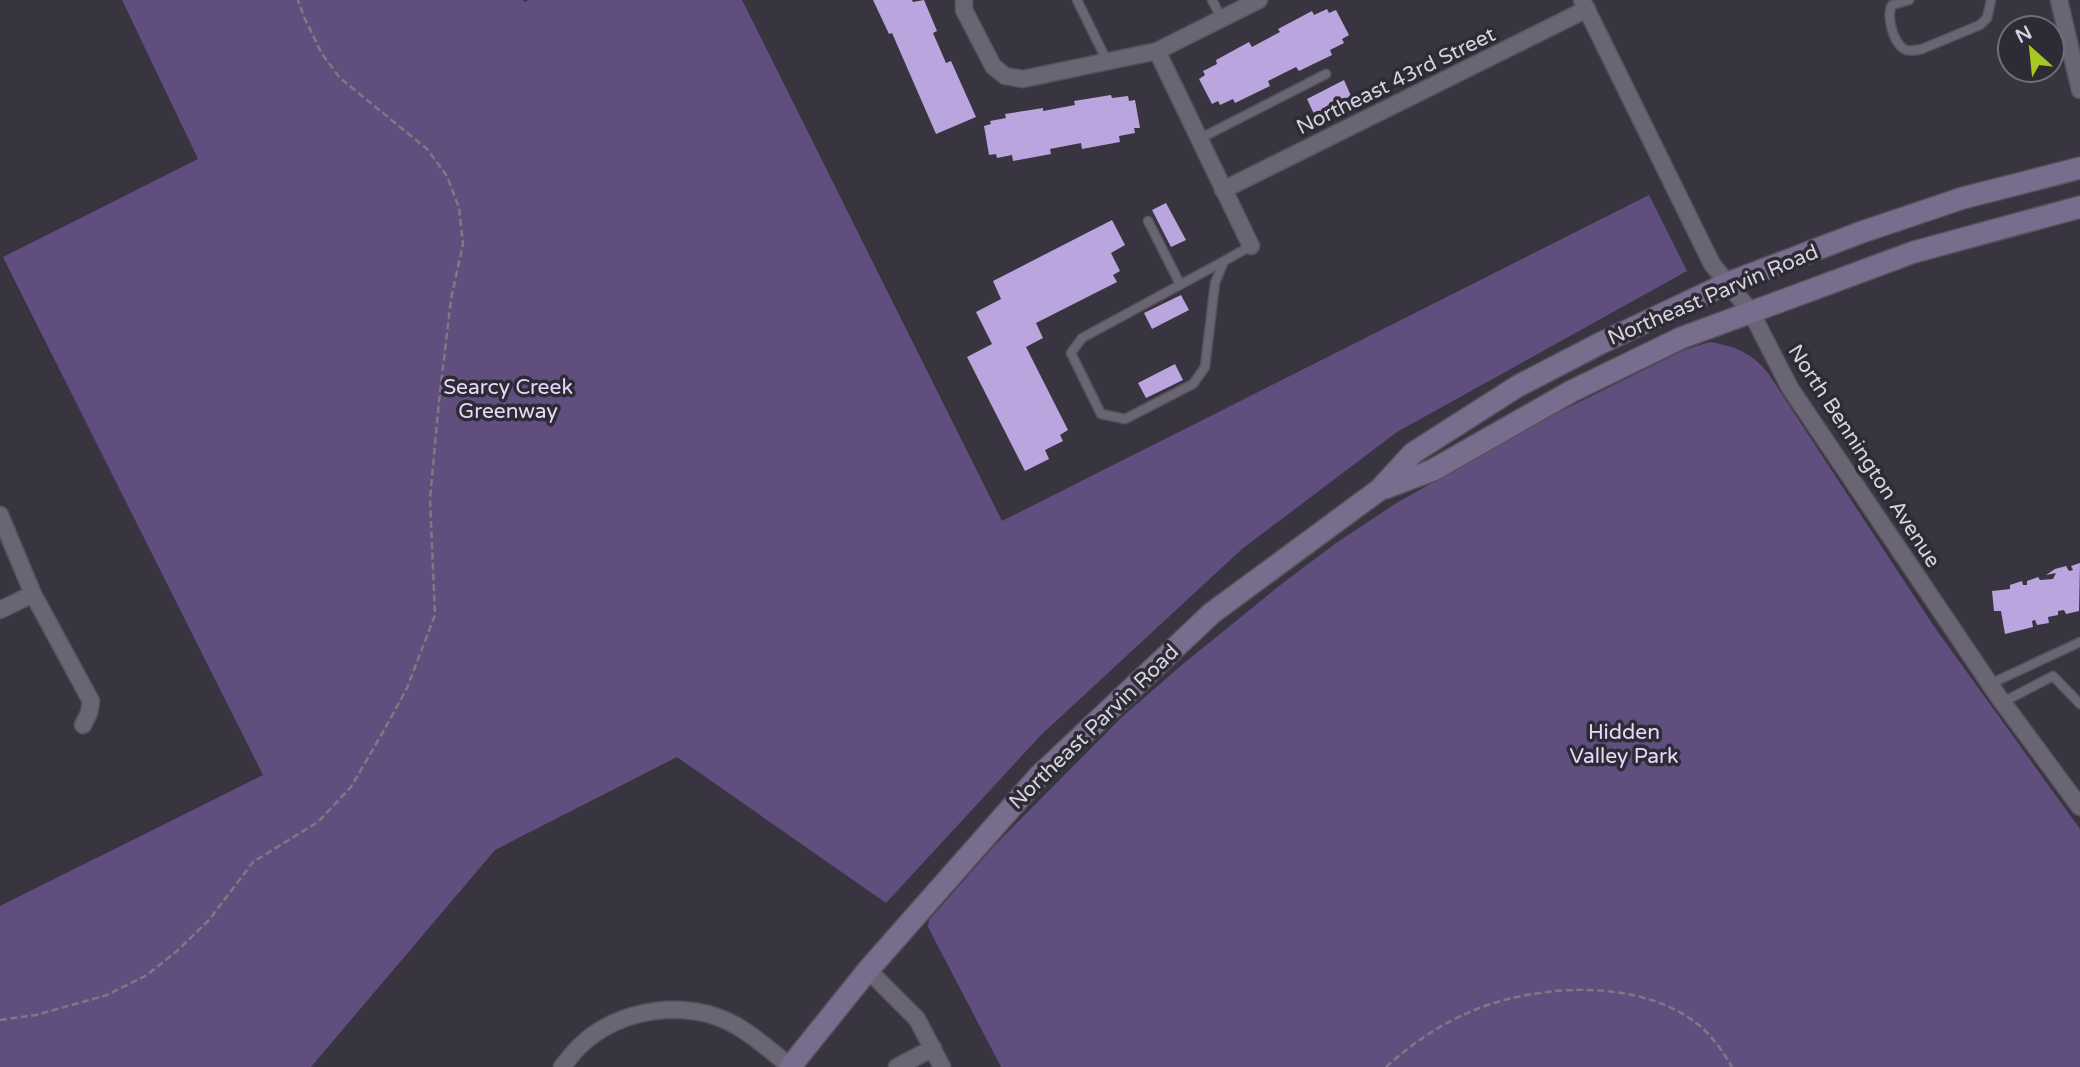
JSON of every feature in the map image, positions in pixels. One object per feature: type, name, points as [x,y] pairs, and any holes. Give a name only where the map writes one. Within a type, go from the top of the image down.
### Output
[{"type":"main road","name":"Northeast Parvin Road","points":[[791,1067],[868,970],[1039,776],[1212,614],[1379,490],[1413,453],[1518,386],[1601,342],[1728,284],[1862,232],[1963,198],[2080,168]]},
{"type":"main road","name":"Northeast Parvin Road","points":[[1379,490],[1433,470],[1572,391],[1681,338],[1914,252],[2080,207]]},
{"type":"street","points":[[964,0],[964,10],[993,66],[1005,76],[1023,79],[1157,51],[1259,0]]},
{"type":"street","points":[[2059,0],[2080,90]]},
{"type":"street","name":"Northeast 43rd Street","points":[[1223,190],[1584,4]]},
{"type":"street","name":"North Bennington Avenue","points":[[1584,4],[1710,260],[1751,312],[1790,388],[1990,684],[2080,807]]},
{"type":"street","points":[[1157,51],[1251,246]]},
{"type":"street","points":[[0,515],[33,594],[91,701],[83,725]]},
{"type":"street","points":[[0,610],[33,594]]},
{"type":"street","points":[[868,970],[917,1019],[942,1067]]},
{"type":"street","points":[[562,1067],[579,1046],[598,1031],[624,1018],[674,1009],[713,1014],[736,1025],[791,1067]]},
{"type":"street","points":[[897,1067],[933,1048]]},
{"type":"lane","points":[[1077,0],[1107,61]]},
{"type":"lane","points":[[1212,0],[1222,19]]},
{"type":"lane","points":[[1909,0],[1892,5],[1889,20],[1897,41],[1904,49],[1913,51],[1980,25],[1987,18],[1990,0]]},
{"type":"lane","points":[[1199,139],[1326,74]]},
{"type":"lane","points":[[1148,222],[1180,284]]},
{"type":"lane","points":[[1224,261],[1214,283],[1205,367],[1193,384],[1125,419],[1101,414],[1072,353],[1082,338],[1251,246]]},
{"type":"lane","points":[[1990,684],[2080,642]]},
{"type":"lane","points":[[2003,702],[2053,676],[2080,704]]},
{"type":"path","points":[[0,1020],[36,1015],[107,995],[147,975],[209,920],[253,862],[318,822],[351,787],[383,732],[407,688],[435,615],[430,499],[451,299],[463,244],[459,208],[447,176],[427,149],[340,78],[322,54],[299,0]]},
{"type":"path","points":[[1386,1067],[1427,1035],[1482,1007],[1526,996],[1585,990],[1651,999],[1671,1007],[1706,1032],[1732,1067]]},
{"type":"green space","name":"Searcy Creek Greenway","points":[[122,0],[742,0],[1002,521],[1649,195],[1687,271],[1397,432],[1242,549],[1041,735],[886,903],[677,757],[495,850],[311,1067],[0,1067],[0,906],[263,775],[3,257],[198,159]]},
{"type":"green space","name":"Hidden Valley Park","points":[[1710,342],[1742,352],[1756,360],[1768,373],[1933,625],[2080,829],[2080,1067],[1001,1067],[928,927],[929,920],[994,846],[1122,717],[1183,664],[1336,543],[1398,502],[1557,413],[1684,350]]},
{"type":"building","points":[[873,0],[924,0],[937,31],[933,33],[946,63],[951,61],[976,117],[936,134],[892,33],[889,34]]},
{"type":"building","points":[[1327,9],[1329,13],[1336,10],[1349,35],[1342,39],[1344,43],[1330,50],[1332,55],[1299,71],[1296,67],[1268,81],[1270,86],[1235,103],[1233,99],[1220,105],[1218,101],[1212,104],[1199,79],[1205,75],[1203,71],[1217,64],[1216,60],[1249,42],[1252,47],[1312,11],[1314,15]]},
{"type":"building","points":[[1344,80],[1351,96],[1314,114],[1307,99]]},
{"type":"building","points":[[1111,95],[1112,98],[1128,96],[1129,101],[1135,100],[1140,128],[1134,128],[1135,133],[1119,136],[1120,142],[1082,149],[1081,143],[1050,149],[1051,154],[1013,161],[1012,155],[997,158],[996,154],[989,155],[984,126],[991,124],[990,121],[1006,118],[1005,114],[1043,108],[1043,111],[1075,105],[1074,101]]},
{"type":"building","points":[[1166,203],[1186,240],[1171,247],[1152,210]]},
{"type":"building","points":[[1112,220],[1125,245],[1111,253],[1120,271],[1113,275],[1117,282],[1036,323],[1043,338],[1026,347],[1068,430],[1060,435],[1063,441],[1045,450],[1049,459],[1025,471],[967,357],[992,344],[976,312],[1001,299],[993,281]]},
{"type":"building","points":[[1181,295],[1189,310],[1152,329],[1144,313]]},
{"type":"building","points":[[1175,364],[1183,380],[1146,398],[1138,383]]},
{"type":"building","points":[[2080,563],[2079,611],[2066,614],[2064,610],[2058,611],[2058,615],[2048,617],[2049,623],[2037,625],[2035,620],[2032,621],[2033,627],[2005,634],[2001,611],[1994,611],[1992,591],[2010,589],[2010,585],[2022,581],[2023,585],[2027,585],[2027,581],[2038,577],[2040,580],[2053,579],[2056,573],[2046,575],[2066,566],[2069,571],[2073,570],[2071,566]]}]
